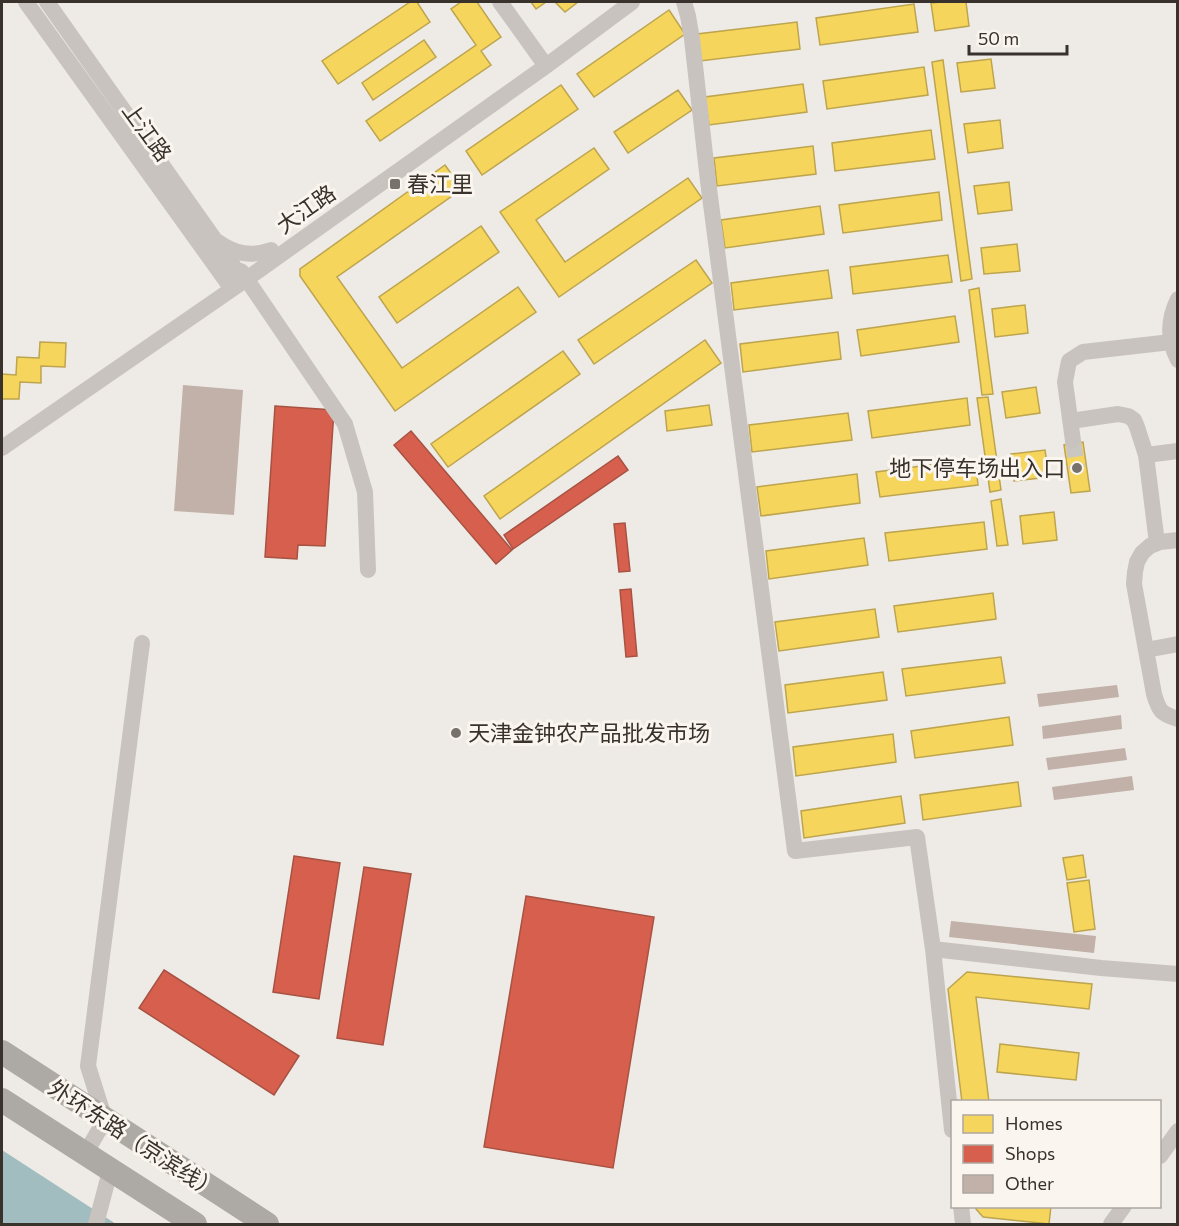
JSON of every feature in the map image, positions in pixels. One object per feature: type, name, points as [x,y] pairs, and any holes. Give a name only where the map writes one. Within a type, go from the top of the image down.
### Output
[{"type":"highway","name":"外环东路（京滨线）","points":[[2,1052],[267,1224]]},
{"type":"highway","name":"外环东路（京滨线）","points":[[2,1100],[195,1224]]},
{"type":"street","name":"上江路","points":[[26,2],[208,243]]},
{"type":"street","name":"上江路","points":[[47,2],[208,243]]},
{"type":"street","points":[[500,2],[543,62]]},
{"type":"street","name":"大江路","points":[[543,62],[617,2]]},
{"type":"street","name":"大江路","points":[[272,255],[543,62],[632,2]]},
{"type":"street","points":[[684,2],[692,39],[708,181],[795,852],[917,837],[933,949],[951,1120]]},
{"type":"street","points":[[208,243],[235,252],[272,255]]},
{"type":"street","points":[[208,243],[216,257],[238,275],[345,424],[364,492],[368,570]]},
{"type":"street","points":[[2,441],[238,275],[272,255]]},
{"type":"street","points":[[2,448],[238,275]]},
{"type":"street","points":[[1178,299],[1171,317],[1170,328],[1171,342],[1178,360]]},
{"type":"street","points":[[1073,441],[1065,382],[1069,361],[1083,352],[1171,342]]},
{"type":"street","points":[[1071,421],[1118,414],[1134,420],[1146,455],[1157,543]]},
{"type":"street","points":[[1146,455],[1178,450]]},
{"type":"street","points":[[1178,540],[1157,543],[1142,553],[1137,562],[1134,584],[1158,708],[1165,715],[1178,719]]},
{"type":"street","points":[[85,1154],[105,1120],[88,1066],[142,643]]},
{"type":"street","points":[[1146,650],[1178,644]]},
{"type":"street","points":[[933,949],[1101,969],[1178,974]]},
{"type":"street","points":[[1161,1155],[1178,1131]]},
{"type":"street","points":[[96,1224],[110,1171]]},
{"type":"street","points":[[961,1208],[963,1224]]},
{"type":"street","points":[[1111,1224],[1123,1208]]},
{"type":"water","points":[[2,1150],[116,1224],[2,1224]]},
{"type":"building: Homes","points":[[410,2],[417,2],[430,22],[338,84],[322,61]]},
{"type":"building: Homes","points":[[461,2],[477,2],[501,37],[481,51],[491,65],[380,141],[366,121],[476,45],[451,9]]},
{"type":"building: Homes","points":[[531,2],[546,2],[536,9]]},
{"type":"building: Homes","points":[[555,2],[578,2],[565,12]]},
{"type":"building: Homes","points":[[966,2],[969,26],[935,31],[931,3]]},
{"type":"building: Homes","points":[[914,4],[918,32],[820,45],[816,18]]},
{"type":"building: Homes","points":[[669,10],[685,34],[594,97],[577,74]]},
{"type":"building: Homes","points":[[797,22],[800,49],[700,61],[697,34]]},
{"type":"building: Homes","points":[[424,40],[436,57],[373,100],[362,83]]},
{"type":"building: Homes","points":[[991,59],[995,88],[961,92],[957,63]]},
{"type":"building: Homes","points":[[943,60],[972,279],[961,281],[932,62]]},
{"type":"building: Homes","points":[[924,67],[928,95],[827,109],[823,81]]},
{"type":"building: Homes","points":[[803,84],[807,112],[709,125],[705,97]]},
{"type":"building: Homes","points":[[561,85],[578,109],[482,175],[466,151]]},
{"type":"building: Homes","points":[[678,90],[692,110],[628,153],[614,132]]},
{"type":"building: Homes","points":[[1000,120],[1003,148],[968,153],[964,124]]},
{"type":"building: Homes","points":[[931,130],[935,159],[835,171],[832,143]]},
{"type":"building: Homes","points":[[813,146],[816,174],[717,186],[714,158]]},
{"type":"building: Homes","points":[[594,148],[609,169],[536,220],[565,262],[688,178],[702,198],[559,297],[500,212]]},
{"type":"building: Homes","points":[[445,165],[462,189],[337,277],[402,368],[518,287],[536,312],[395,411],[300,276],[300,269]]},
{"type":"building: Homes","points":[[1009,182],[1012,210],[978,214],[974,186]]},
{"type":"building: Homes","points":[[939,192],[942,220],[843,233],[839,205]]},
{"type":"building: Homes","points":[[820,206],[824,234],[725,248],[721,220]]},
{"type":"building: Homes","points":[[481,226],[499,252],[397,323],[379,297]]},
{"type":"building: Homes","points":[[1017,244],[1020,271],[984,274],[981,248]]},
{"type":"building: Homes","points":[[948,255],[952,282],[853,294],[850,267]]},
{"type":"building: Homes","points":[[696,260],[712,283],[594,364],[578,340]]},
{"type":"building: Homes","points":[[828,270],[832,298],[734,310],[731,283]]},
{"type":"building: Homes","points":[[979,288],[993,394],[982,395],[969,290]]},
{"type":"building: Homes","points":[[1025,305],[1028,333],[995,337],[992,309]]},
{"type":"building: Homes","points":[[955,316],[959,342],[861,356],[857,330]]},
{"type":"building: Homes","points":[[838,332],[841,359],[743,372],[740,344]]},
{"type":"building: Homes","points":[[705,340],[721,363],[500,519],[484,496]]},
{"type":"building: Homes","points":[[40,342],[66,343],[65,367],[41,366],[41,383],[20,382],[19,399],[2,399],[2,374],[16,375],[17,357],[39,358]]},
{"type":"building: Homes","points":[[563,351],[580,374],[448,467],[431,444]]},
{"type":"building: Homes","points":[[1036,387],[1040,413],[1006,418],[1002,392]]},
{"type":"building: Homes","points":[[988,397],[1001,490],[990,492],[977,398]]},
{"type":"building: Homes","points":[[967,398],[970,425],[872,438],[868,411]]},
{"type":"building: Homes","points":[[709,405],[712,425],[667,431],[665,411]]},
{"type":"building: Homes","points":[[848,413],[852,440],[752,452],[749,425]]},
{"type":"building: Homes","name":"地下停车场出入口","points":[[1083,442],[1090,491],[1071,493],[1064,445]]},
{"type":"building: Homes","points":[[1045,450],[1049,477],[1014,481],[1011,454]]},
{"type":"building: Homes","points":[[975,459],[978,485],[880,497],[876,472]]},
{"type":"building: Homes","points":[[857,474],[860,503],[761,516],[757,487]]},
{"type":"building: Homes","points":[[1001,499],[1008,545],[997,546],[991,501]]},
{"type":"building: Homes","points":[[1054,512],[1057,540],[1023,544],[1020,516]]},
{"type":"building: Homes","points":[[984,522],[987,549],[889,561],[885,533]]},
{"type":"building: Homes","points":[[864,538],[868,565],[769,579],[766,551]]},
{"type":"building: Homes","points":[[993,593],[996,619],[898,632],[894,606]]},
{"type":"building: Homes","points":[[875,609],[879,637],[779,651],[775,622]]},
{"type":"building: Homes","points":[[1001,657],[1005,683],[906,696],[902,669]]},
{"type":"building: Homes","points":[[883,672],[887,700],[788,713],[785,685]]},
{"type":"building: Homes","points":[[1009,717],[1013,745],[915,758],[911,731]]},
{"type":"building: Homes","points":[[893,734],[896,762],[796,776],[793,747]]},
{"type":"building: Homes","points":[[1018,782],[1021,806],[923,820],[920,795]]},
{"type":"building: Homes","points":[[901,796],[905,823],[804,838],[801,811]]},
{"type":"building: Homes","points":[[1083,855],[1086,877],[1067,880],[1063,858]]},
{"type":"building: Homes","points":[[1089,880],[1095,929],[1074,932],[1067,883]]},
{"type":"building: Homes","points":[[967,972],[1092,984],[1089,1009],[976,997],[989,1100],[962,1100],[948,989]]},
{"type":"building: Homes","points":[[1000,1044],[1079,1053],[1076,1080],[997,1072]]},
{"type":"building: Homes","points":[[1051,1208],[1049,1224],[983,1217],[976,1209]]},
{"type":"building: Shops","points":[[275,406],[334,410],[325,546],[298,545],[297,559],[265,557]]},
{"type":"building: Shops","points":[[411,431],[512,550],[496,564],[394,445]]},
{"type":"building: Shops","points":[[618,456],[628,470],[513,549],[504,535]]},
{"type":"building: Shops","points":[[625,523],[630,571],[619,572],[614,524]]},
{"type":"building: Shops","points":[[631,589],[637,656],[626,657],[620,590]]},
{"type":"building: Shops","points":[[294,856],[340,863],[319,999],[273,992]]},
{"type":"building: Shops","points":[[364,867],[411,874],[383,1045],[337,1038]]},
{"type":"building: Shops","points":[[526,896],[654,917],[613,1168],[484,1147]]},
{"type":"building: Shops","points":[[164,970],[299,1056],[274,1095],[139,1008]]},
{"type":"building: Other","points":[[183,385],[243,390],[234,515],[174,511]]},
{"type":"building: Other","points":[[1117,685],[1119,697],[1039,707],[1037,694]]},
{"type":"building: Other","points":[[1121,715],[1122,729],[1043,739],[1042,726]]},
{"type":"building: Other","points":[[1125,748],[1127,760],[1048,770],[1046,758]]},
{"type":"building: Other","points":[[1132,776],[1134,790],[1054,800],[1052,787]]},
{"type":"building: Other","points":[[951,921],[1096,936],[1094,953],[949,937]]},
{"type":"tunnel","points":[[1073,441],[1077,468]]},
{"type":"place","name":"春江里","points":[[395,184]]},
{"type":"place","name":"地下停车场出入口","points":[[1077,468]]},
{"type":"place","name":"天津金钟农产品批发市场","points":[[456,733]]}]
